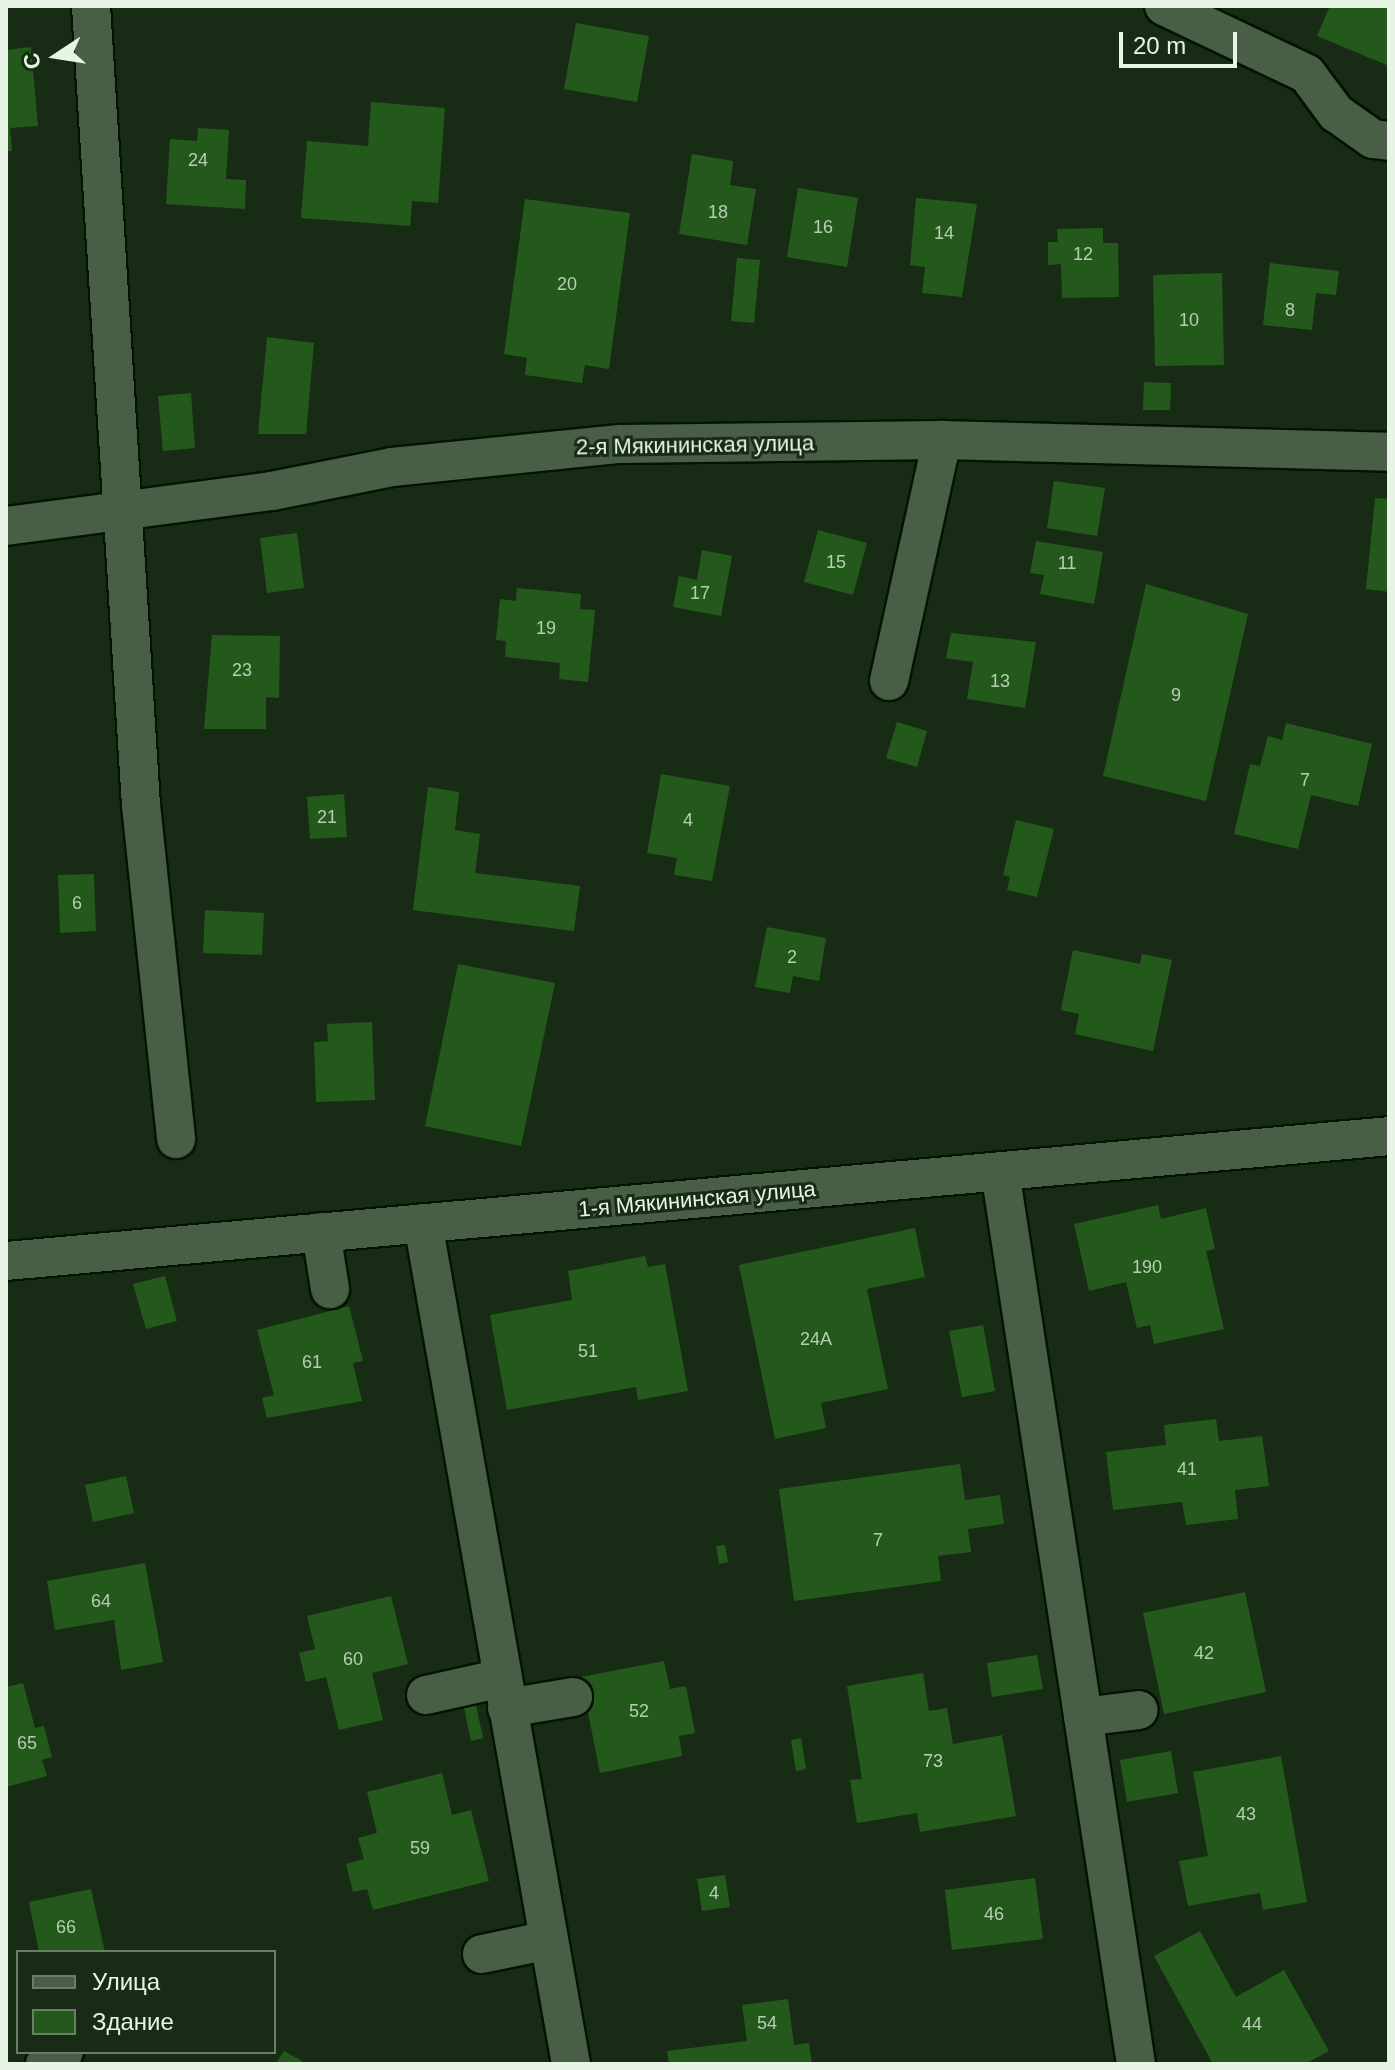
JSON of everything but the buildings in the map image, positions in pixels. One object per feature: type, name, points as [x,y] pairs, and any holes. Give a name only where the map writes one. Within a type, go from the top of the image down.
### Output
[{"type":"street","points":[[91,6],[119,511],[176,1139]]},
{"type":"street","points":[[1164,6],[1307,74],[1336,113],[1373,139],[1389,141]]},
{"type":"street","points":[[889,681],[942,440]]},
{"type":"street","name":"2-я Мякининская улица","points":[[6,526],[497,453],[942,440],[1389,452]]},
{"type":"street","name":"1-я Мякининская улица","points":[[6,1261],[1389,1136]]},
{"type":"street","points":[[1000,1171],[1136,2064]]},
{"type":"street","points":[[423,1223],[571,2064]]},
{"type":"street","points":[[321,1232],[330,1289]]},
{"type":"street","points":[[426,1695],[505,1693],[573,1697]]},
{"type":"street","points":[[1083,1717],[1139,1710]]},
{"type":"street","points":[[482,1954],[549,1940]]}]
